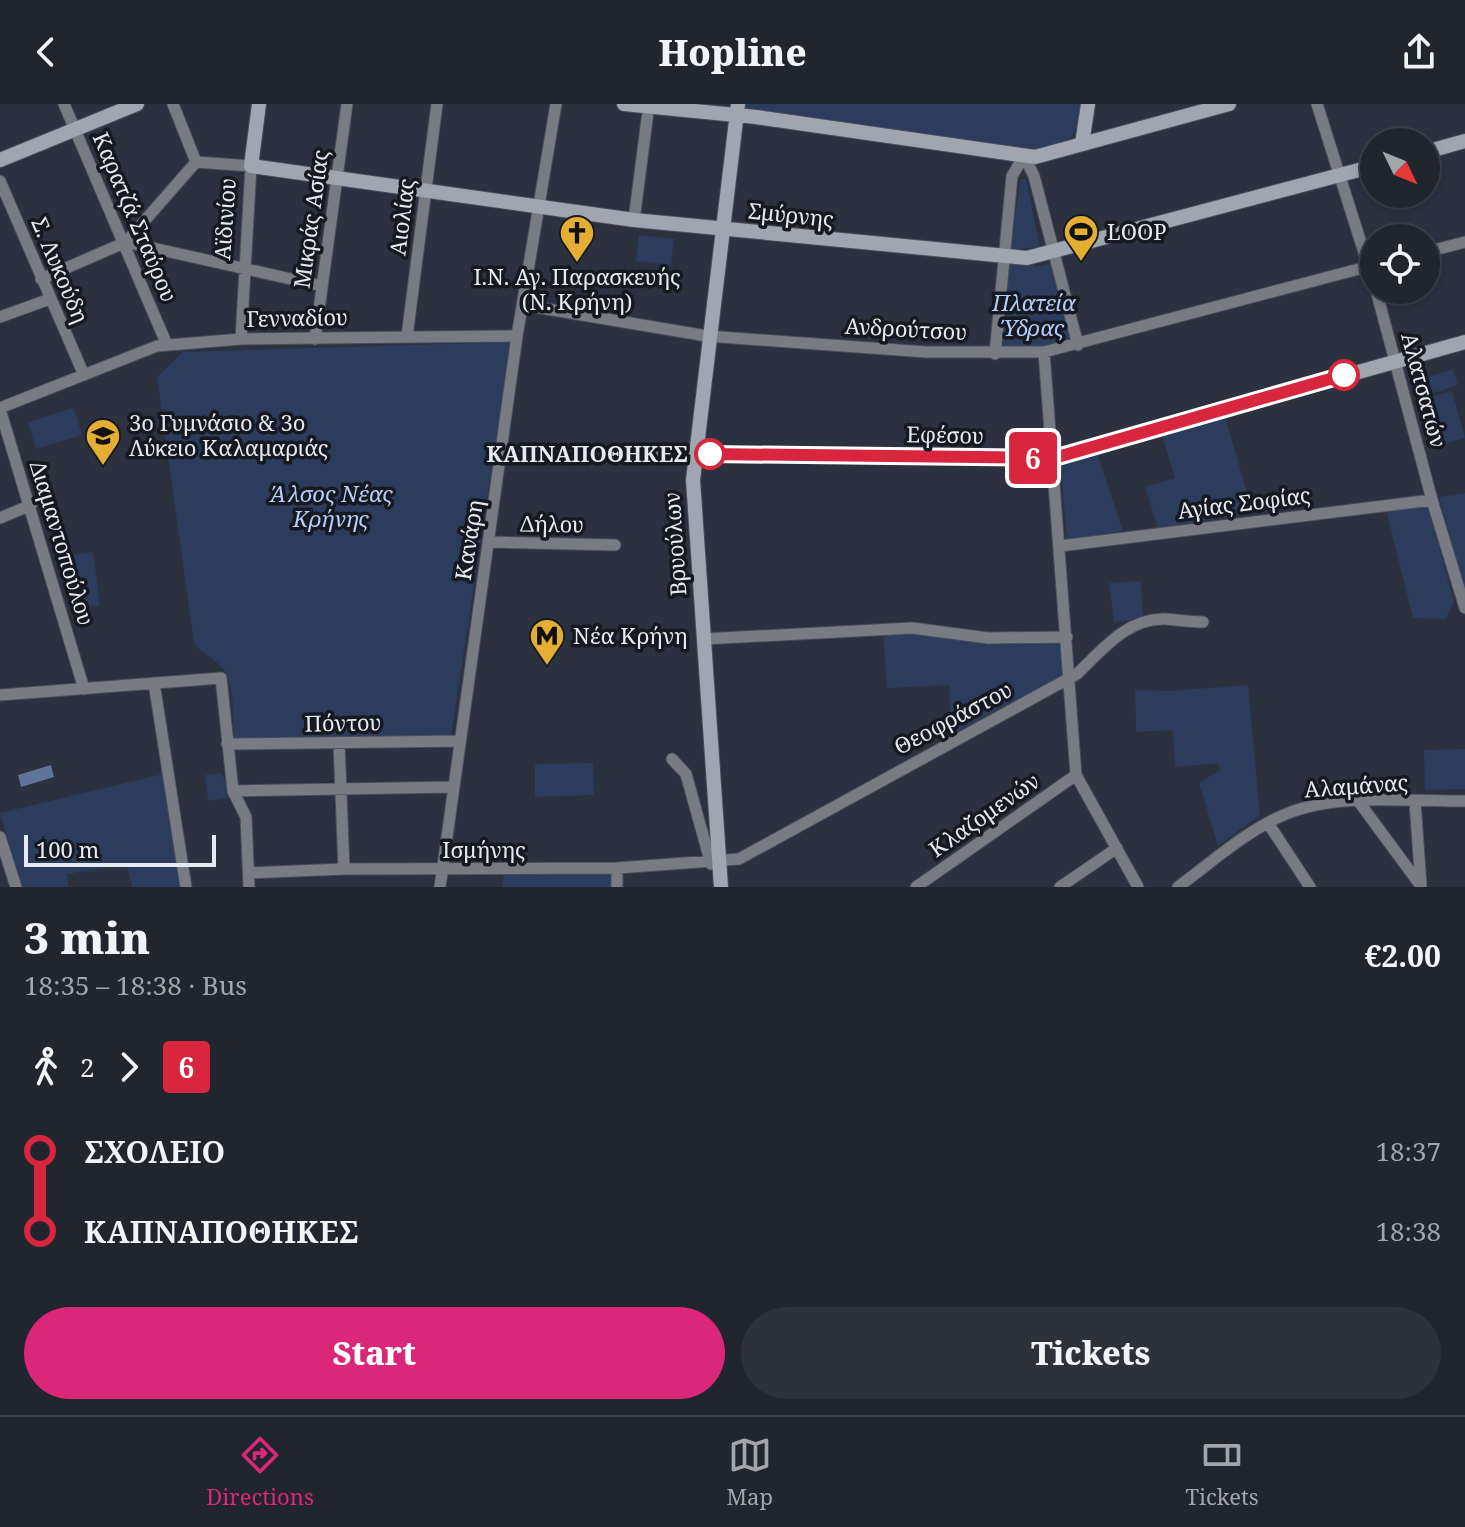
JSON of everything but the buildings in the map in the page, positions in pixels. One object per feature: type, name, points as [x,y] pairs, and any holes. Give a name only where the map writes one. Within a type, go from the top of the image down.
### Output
[{"type":"main road","points":[[0,160],[137,104]]},
{"type":"main road","name":"Αϊδινίου","points":[[251,166],[259,104]]},
{"type":"main road","points":[[624,104],[737,110],[1024,156],[1050,154],[1229,104]]},
{"type":"main road","points":[[1082,144],[1088,104]]},
{"type":"main road","name":"Βρυούλων","points":[[721,887],[715,864],[693,480],[707,336],[737,110]]},
{"type":"main road","points":[[1440,148],[1465,141]]},
{"type":"main road","name":"Σμύρνης","points":[[251,166],[634,220],[1027,258],[1360,169]]},
{"type":"main road","name":"Εφέσου","points":[[695,454],[1054,458],[1465,342]]},
{"type":"street","name":"Καρατζά Σταύρου","points":[[64,104],[126,242],[167,345]]},
{"type":"street","points":[[41,279],[126,242],[196,162],[173,104]]},
{"type":"street","name":"Μικράς Ασίας","points":[[315,339],[347,104]]},
{"type":"street","name":"Αιολίας","points":[[407,336],[437,104]]},
{"type":"street","name":"Κανάρη","points":[[440,887],[504,452],[517,336],[556,104]]},
{"type":"street","points":[[1317,104],[1360,232]]},
{"type":"street","points":[[634,220],[648,106]]},
{"type":"street","points":[[995,354],[1012,176],[1024,156],[1032,168],[1078,345]]},
{"type":"street","name":"Σμύρνης","points":[[196,162],[251,166]]},
{"type":"street","name":"Αϊδινίου","points":[[241,339],[251,166]]},
{"type":"street","name":"Σ. Λυκούδη","points":[[0,181],[84,375]]},
{"type":"street","points":[[126,242],[322,286]]},
{"type":"street","points":[[1440,248],[1465,242]]},
{"type":"street","name":"Ανδρούτσου","points":[[523,305],[707,336],[995,354],[1044,352],[1360,269]]},
{"type":"street","points":[[0,317],[50,299]]},
{"type":"street","name":"Αλατσατών","points":[[1380,304],[1432,500],[1465,608]]},
{"type":"street","name":"Γενναδίου","points":[[0,409],[144,349],[167,345],[241,339],[517,336]]},
{"type":"street","points":[[1044,352],[1076,775],[1138,887]]},
{"type":"street","name":"Διαμαντοπούλου","points":[[0,409],[84,689]]},
{"type":"street","name":"Εφέσου","points":[[504,452],[695,454]]},
{"type":"street","name":"Αγίας Σοφίας","points":[[1060,546],[1432,500]]},
{"type":"street","points":[[0,518],[31,505]]},
{"type":"street","name":"Δήλου","points":[[489,542],[615,545]]},
{"type":"street","name":"Θεοφράστου","points":[[715,864],[739,859],[1077,674],[1108,642],[1140,624],[1165,619],[1203,622]]},
{"type":"street","points":[[703,639],[912,628],[988,638],[1067,637]]},
{"type":"street","points":[[0,695],[221,678],[233,791],[246,817],[249,887]]},
{"type":"street","points":[[154,683],[186,887]]},
{"type":"street","name":"Πόντου","points":[[227,744],[460,741]]},
{"type":"street","points":[[339,743],[344,869]]},
{"type":"street","points":[[672,759],[686,774],[715,864]]},
{"type":"street","name":"Κλαζομενών","points":[[916,887],[1076,775]]},
{"type":"street","points":[[233,791],[453,787]]},
{"type":"street","name":"Αλαμάνας","points":[[1178,887],[1268,823],[1302,808],[1359,802],[1465,801]]},
{"type":"street","points":[[1359,802],[1421,887]]},
{"type":"street","points":[[1415,802],[1421,887]]},
{"type":"street","points":[[1268,823],[1310,887]]},
{"type":"street","points":[[0,837],[16,887]]},
{"type":"street","points":[[1060,887],[1117,848]]},
{"type":"street","name":"Ισμήνης","points":[[249,873],[715,864]]},
{"type":"street","points":[[617,868],[617,887]]},
{"type":"green space","points":[[746,104],[1080,104],[1076,129],[1068,143],[1029,153],[746,108]]},
{"type":"green space","points":[[1021,179],[1026,179],[1040,247],[1009,250]]},
{"type":"green space","points":[[639,235],[674,239],[671,265],[636,261]]},
{"type":"green space","name":"Πλατεία Ύδρας","points":[[1053,263],[1071,340],[1031,349],[999,349],[1007,264],[1040,266]]},
{"type":"green space","name":"Άλσος Νέας Κρήνης","points":[[511,342],[451,736],[234,740],[232,693],[227,676],[194,643],[157,377],[183,352]]},
{"type":"green space","points":[[1453,369],[1458,385],[1427,395],[1422,379]]},
{"type":"green space","points":[[1452,391],[1465,438],[1439,445],[1427,398]]},
{"type":"green space","points":[[74,408],[82,435],[36,449],[28,422]]},
{"type":"green space","points":[[1225,417],[1253,513],[1158,528],[1145,487],[1175,478],[1161,433]]},
{"type":"green space","points":[[1097,452],[1123,531],[1067,539],[1060,461]]},
{"type":"green space","points":[[1465,493],[1465,592],[1439,497]]},
{"type":"green space","points":[[1428,506],[1454,602],[1446,619],[1413,618],[1386,510]]},
{"type":"green space","points":[[93,552],[100,605],[77,608],[69,555]]},
{"type":"green space","points":[[1141,581],[1143,619],[1114,622],[1109,583]]},
{"type":"green space","points":[[924,632],[1064,641],[1065,676],[951,735],[949,685],[887,688],[883,634]]},
{"type":"green space","points":[[1248,685],[1260,815],[1218,846],[1199,783],[1220,770],[1219,763],[1175,767],[1173,730],[1136,732],[1135,690],[1170,691]]},
{"type":"green space","points":[[1465,749],[1465,789],[1425,790],[1424,750]]},
{"type":"green space","points":[[593,763],[594,795],[535,797],[535,764]]},
{"type":"green space","points":[[222,773],[231,797],[208,801],[205,775]]},
{"type":"green space","points":[[163,774],[182,887],[132,887],[127,864],[67,874],[69,887],[22,887],[0,813]]},
{"type":"green space","points":[[504,873],[610,873],[612,887],[502,887]]},
{"type":"shaded area","points":[[51,765],[54,777],[21,787],[18,775]]},
{"type":"bus line","name":"6","points":[[710,454],[1054,458],[1344,375]]},
{"type":"place","name":"LOOP","points":[[1081,263]]},
{"type":"place","name":"Ι.Ν. Αγ. Παρασκευής (Ν. Κρήνη)","points":[[577,264]]},
{"type":"place","name":"ΚΑΠΝΑΠΟΘΗΚΕΣ","points":[[710,454]]},
{"type":"place","name":"3ο Γυμνάσιο & 3ο Λύκειο Καλαμαριάς","points":[[103,467]]},
{"type":"place","name":"Νέα Κρήνη","points":[[547,667]]}]
